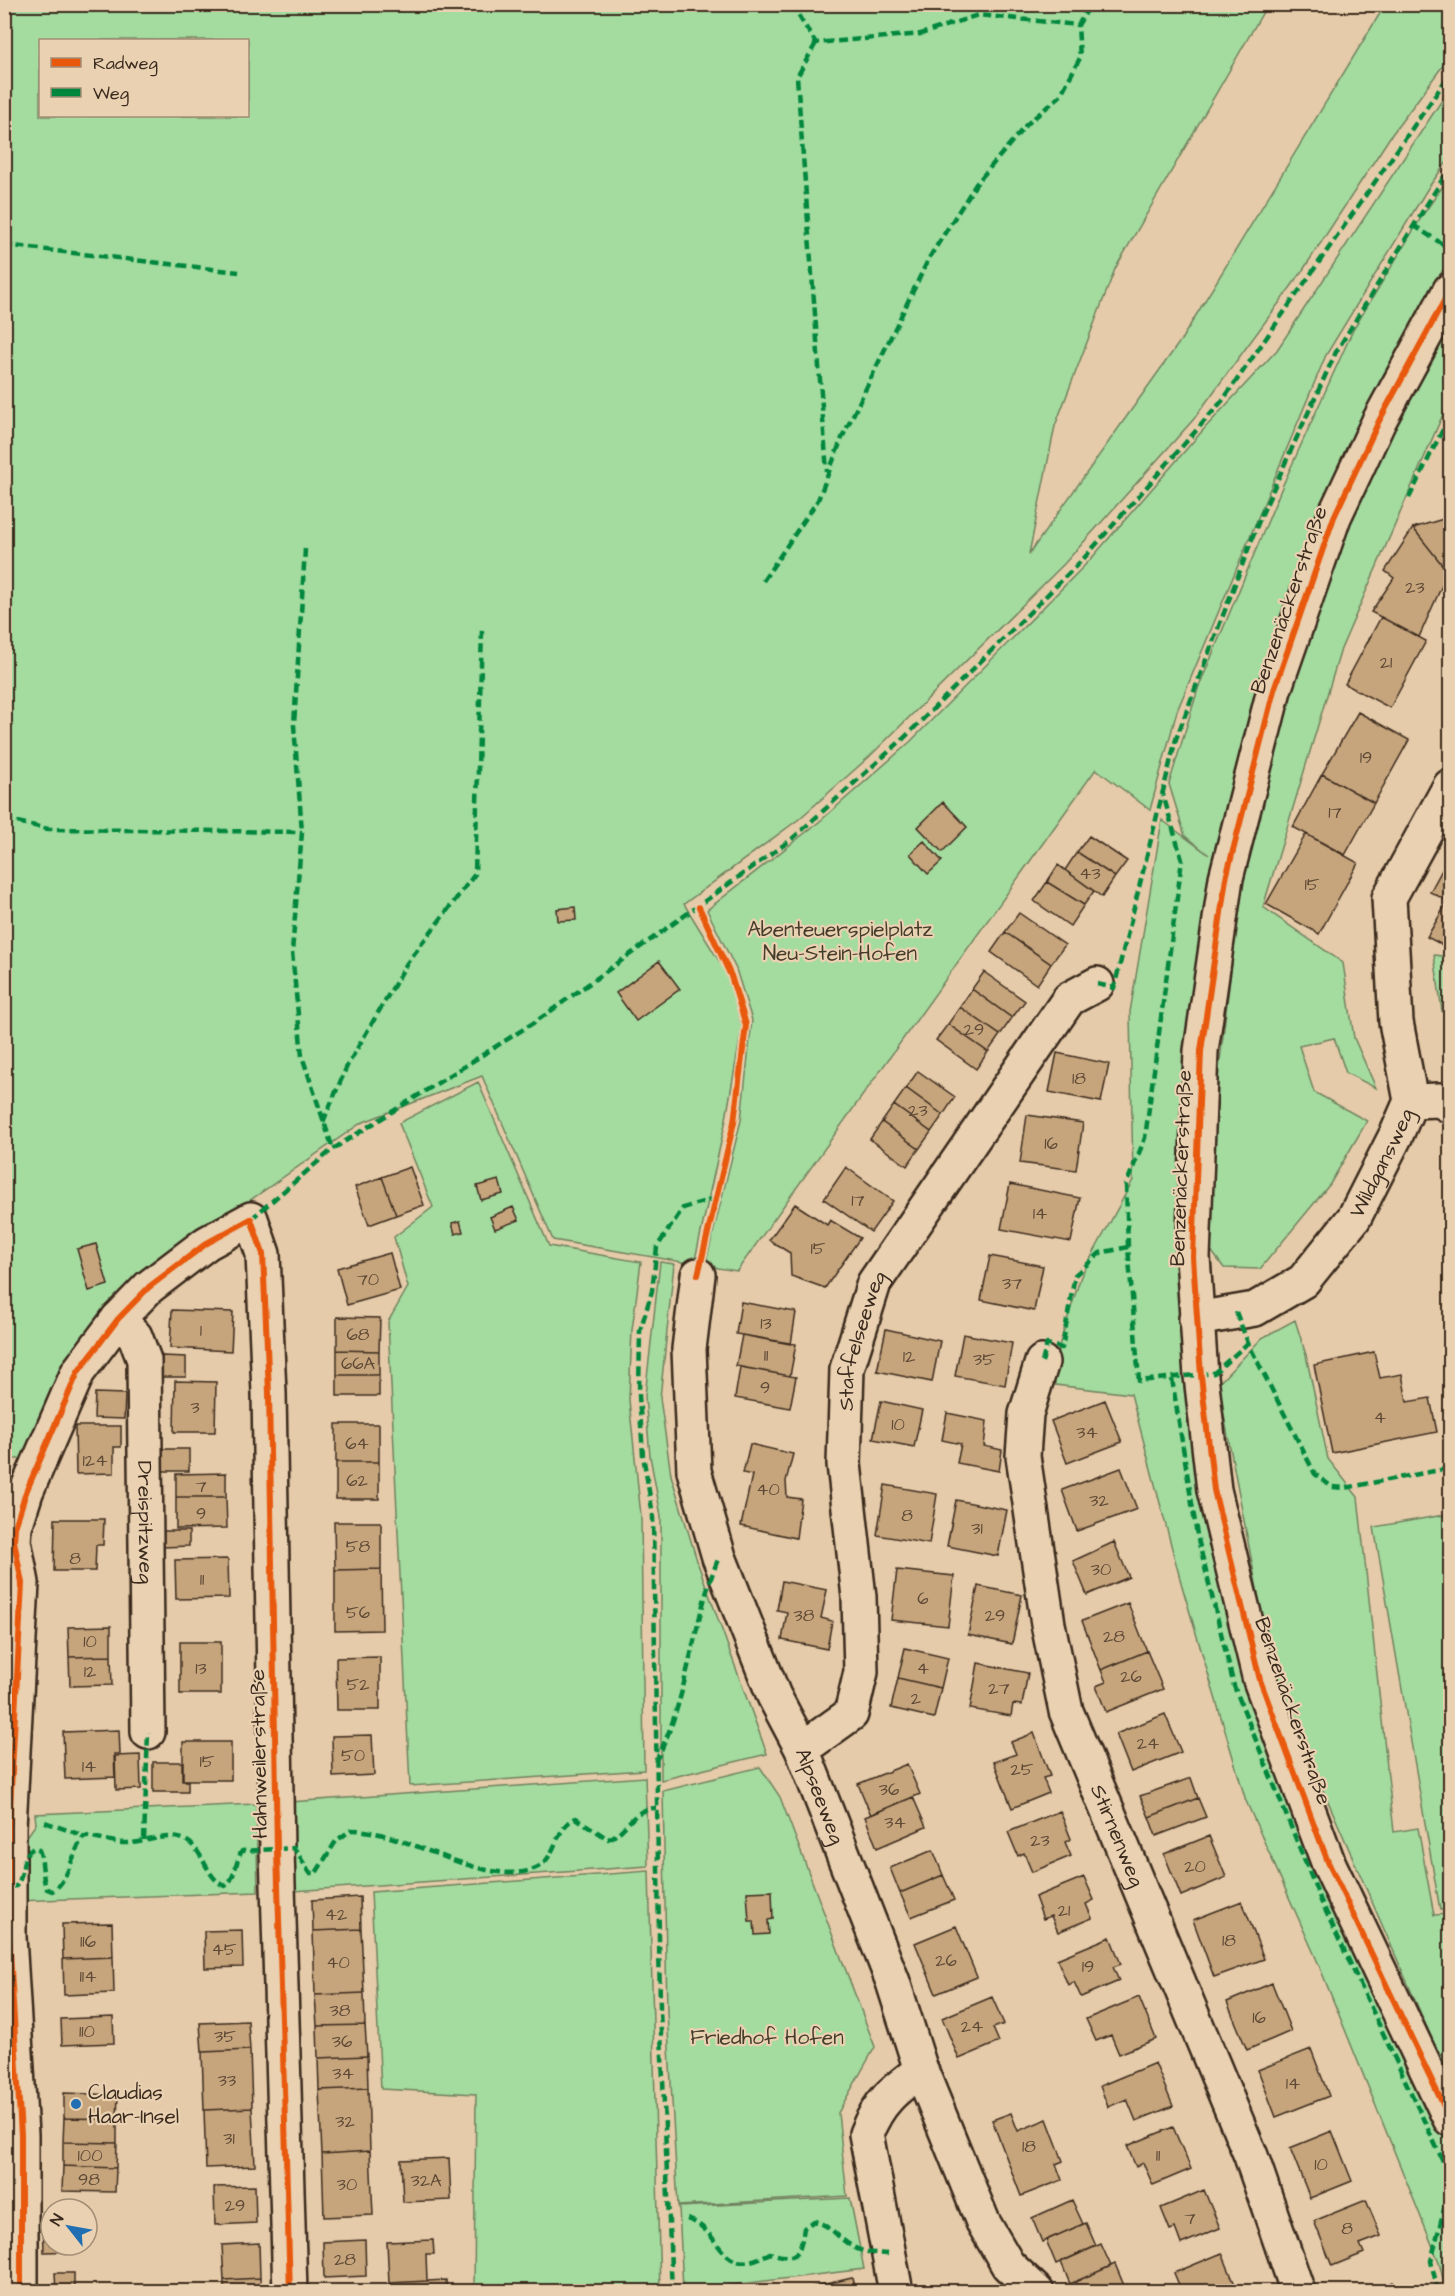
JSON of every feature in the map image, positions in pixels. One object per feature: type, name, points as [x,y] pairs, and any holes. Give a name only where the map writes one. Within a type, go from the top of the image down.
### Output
[{"type":"street","name":"Benzenäckerstraße","points":[[1450,290],[1379,421],[1334,517],[1274,690],[1226,878],[1201,1051],[1193,1215],[1196,1319],[1218,1515],[1260,1680],[1328,1862],[1450,2119]]},
{"type":"street","name":"Wildgansweg","points":[[1196,1319],[1255,1309],[1303,1281],[1354,1218],[1411,1101],[1395,1022],[1389,898],[1450,786]]},
{"type":"street","name":"Staffelseeweg","points":[[802,1749],[851,1714],[861,1672],[859,1597],[844,1464],[848,1369],[874,1284],[1069,999],[1097,984]]},
{"type":"street","points":[[1411,1101],[1440,1100],[1450,1106]]},
{"type":"street","name":"Hahnweilerstraße","points":[[118,1319],[149,1287],[207,1243],[251,1219],[263,1254],[269,1393],[277,1851],[290,2292]]},
{"type":"street","name":"Alpseeweg","points":[[698,1275],[689,1349],[694,1471],[719,1557],[774,1696],[802,1749],[893,1982],[921,2070],[983,2222],[1008,2265],[1036,2292]]},
{"type":"street","points":[[21,2292],[12,2248],[21,2135],[9,1937],[7,1827],[22,1583],[14,1541],[15,1527],[26,1492],[78,1372],[118,1319]]},
{"type":"street","name":"Dreispitzweg","points":[[118,1319],[135,1336],[144,1360],[148,1732]]},
{"type":"street","name":"Stirnenweg","points":[[1042,1362],[1026,1414],[1023,1456],[1048,1624],[1066,1712],[1251,2156],[1299,2292]]},
{"type":"street","points":[[896,2292],[867,2134],[874,2114],[889,2094],[921,2070]]},
{"type":"green space","points":[[5,5],[1267,5],[1115,269],[1055,426],[1029,554],[1181,340],[1385,5],[1450,5],[1450,56],[1390,137],[1301,273],[1193,420],[1064,564],[869,757],[799,819],[684,904],[729,977],[742,1027],[726,1119],[694,1264],[553,1240],[482,1076],[361,1123],[183,1247],[29,1458],[5,1460]]},
{"type":"green space","name":"Abenteuerspielplatz Neu-Stein-Hofen","points":[[1450,88],[1450,158],[1428,188],[1326,355],[1177,711],[1150,810],[1096,769],[737,1271],[705,1266],[741,1120],[752,1020],[736,969],[707,910],[819,822],[910,742],[1090,560],[1204,429],[1277,350]]},
{"type":"green space","points":[[1450,176],[1450,258],[1420,309],[1320,511],[1256,688],[1213,858],[1218,863],[1182,1289],[1306,1836],[1450,2139],[1450,2291],[1446,2291],[1439,2262],[1316,1958],[1246,1801],[1182,1586],[1131,1394],[1047,1384],[1081,1276],[1133,1180],[1130,1012],[1162,820],[1209,855],[1185,836],[1169,784],[1198,689],[1282,487],[1353,330],[1422,216]]},
{"type":"green space","points":[[1450,321],[1450,398],[1341,649],[1263,907],[1343,963],[1354,1038],[1376,1088],[1346,1073],[1334,1038],[1299,1046],[1314,1092],[1367,1121],[1330,1184],[1260,1269],[1224,1268],[1207,1245],[1219,1069],[1240,897],[1273,751],[1340,524]]},
{"type":"green space","points":[[1434,955],[1450,957],[1450,1009],[1442,1011]]},
{"type":"green space","points":[[478,1082],[549,1246],[641,1262],[632,1330],[629,1400],[641,1516],[644,1770],[410,1786],[388,1322],[408,1287],[394,1237],[433,1207],[399,1123]]},
{"type":"green space","points":[[660,1262],[674,1264],[660,1398],[671,1475],[698,1564],[767,1754],[661,1780],[661,1516],[650,1456],[645,1396]]},
{"type":"green space","points":[[1295,1320],[1306,1355],[1328,1459],[1358,1497],[1394,1832],[1418,1828],[1434,1915],[1450,1914],[1450,2080],[1274,1678],[1218,1384],[1262,1338]]},
{"type":"green space","points":[[1450,1514],[1450,1908],[1440,1910],[1374,1527]]},
{"type":"green space","name":"Friedhof Hofen","points":[[760,1767],[780,1797],[875,2047],[838,2113],[847,2196],[678,2206],[667,2012],[663,1791]]},
{"type":"green space","points":[[645,1777],[648,1866],[294,1891],[290,1802]]},
{"type":"green space","points":[[256,1804],[258,1892],[16,1901],[16,1852],[36,1824],[35,1814]]},
{"type":"green space","points":[[649,1871],[660,2291],[474,2291],[476,2094],[381,2089],[371,1892]]},
{"type":"green space","points":[[850,2198],[864,2269],[683,2291],[679,2207]]},
{"type":"building","points":[[1450,517],[1450,571],[1448,572],[1413,528]]},
{"type":"building","points":[[1413,528],[1448,572],[1419,637],[1371,612],[1394,578],[1385,571]]},
{"type":"building","points":[[1381,617],[1426,641],[1390,708],[1345,684]]},
{"type":"building","points":[[1358,712],[1409,740],[1374,803],[1322,774]]},
{"type":"building","points":[[1322,774],[1374,803],[1345,855],[1293,827]]},
{"type":"building","points":[[943,802],[967,827],[942,852],[918,827]]},
{"type":"building","points":[[1306,834],[1358,863],[1319,934],[1266,904]]},
{"type":"building","points":[[1089,836],[1127,861],[1115,877],[1077,852]]},
{"type":"building","points":[[924,841],[942,861],[928,874],[910,854]]},
{"type":"building","points":[[1077,852],[1115,877],[1102,897],[1065,870]]},
{"type":"building","points":[[1450,855],[1450,949],[1427,937],[1448,901],[1430,892]]},
{"type":"building","points":[[1058,865],[1094,891],[1084,905],[1047,882]]},
{"type":"building","points":[[1047,882],[1084,905],[1070,926],[1034,901]]},
{"type":"building","points":[[575,907],[576,920],[558,921],[557,909]]},
{"type":"building","points":[[1019,913],[1065,945],[1051,964],[1005,932]]},
{"type":"building","points":[[1005,932],[1051,964],[1037,985],[991,952]]},
{"type":"building","points":[[659,961],[680,989],[636,1021],[616,993]]},
{"type":"building","points":[[984,972],[1025,1001],[1012,1018],[972,989]]},
{"type":"building","points":[[972,989],[1012,1018],[1000,1035],[960,1007]]},
{"type":"building","points":[[960,1007],[1000,1035],[988,1052],[948,1024]]},
{"type":"building","points":[[948,1024],[988,1052],[976,1069],[936,1040]]},
{"type":"building","points":[[1057,1053],[1109,1064],[1101,1102],[1049,1092]]},
{"type":"building","points":[[918,1071],[955,1097],[943,1115],[906,1088]]},
{"type":"building","points":[[906,1088],[943,1115],[931,1132],[894,1105]]},
{"type":"building","points":[[894,1105],[931,1132],[919,1149],[882,1122]]},
{"type":"building","points":[[1027,1115],[1083,1123],[1076,1170],[1020,1163]]},
{"type":"building","points":[[882,1122],[919,1149],[907,1166],[870,1139]]},
{"type":"building","points":[[410,1167],[424,1205],[396,1215],[382,1177]]},
{"type":"building","points":[[846,1167],[893,1201],[871,1232],[824,1199]]},
{"type":"building","points":[[382,1177],[396,1215],[369,1225],[355,1187]]},
{"type":"building","points":[[499,1180],[503,1194],[481,1200],[477,1186]]},
{"type":"building","points":[[1010,1184],[1080,1198],[1071,1242],[1001,1229]]},
{"type":"building","points":[[795,1204],[827,1225],[830,1220],[860,1238],[825,1288],[791,1276],[790,1253],[769,1240]]},
{"type":"building","points":[[513,1207],[519,1220],[495,1229],[490,1217]]},
{"type":"building","points":[[460,1221],[463,1232],[455,1234],[452,1223]]},
{"type":"building","points":[[96,1244],[108,1285],[89,1291],[77,1249]]},
{"type":"building","points":[[390,1253],[400,1290],[347,1305],[337,1268]]},
{"type":"building","points":[[990,1256],[1043,1266],[1034,1311],[981,1300]]},
{"type":"building","points":[[741,1302],[796,1312],[791,1344],[736,1334]]},
{"type":"building","points":[[172,1310],[233,1312],[231,1351],[170,1348]]},
{"type":"building","points":[[337,1317],[380,1318],[379,1351],[337,1350]]},
{"type":"building","points":[[886,1329],[940,1341],[932,1382],[877,1371]]},
{"type":"building","points":[[963,1334],[1012,1343],[1005,1385],[955,1376]]},
{"type":"building","points":[[742,1335],[796,1344],[790,1376],[736,1366]]},
{"type":"building","points":[[337,1350],[379,1351],[379,1375],[337,1375]]},
{"type":"building","points":[[1374,1352],[1380,1378],[1402,1374],[1407,1402],[1430,1398],[1437,1432],[1332,1453],[1314,1365]]},
{"type":"building","points":[[162,1356],[186,1357],[186,1377],[162,1377]]},
{"type":"building","points":[[740,1367],[796,1377],[790,1408],[735,1398]]},
{"type":"building","points":[[337,1375],[379,1375],[379,1396],[337,1396]]},
{"type":"building","points":[[175,1381],[216,1382],[215,1432],[174,1432]]},
{"type":"building","points":[[95,1393],[125,1394],[124,1419],[94,1418]]},
{"type":"building","points":[[1105,1400],[1122,1442],[1067,1463],[1051,1421]]},
{"type":"building","points":[[881,1401],[922,1410],[914,1447],[873,1439]]},
{"type":"building","points":[[947,1413],[987,1421],[984,1446],[1002,1450],[999,1471],[957,1463],[961,1444],[942,1440]]},
{"type":"building","points":[[336,1424],[379,1424],[379,1462],[336,1462]]},
{"type":"building","points":[[75,1426],[121,1426],[121,1447],[114,1447],[114,1473],[76,1474]]},
{"type":"building","points":[[750,1444],[793,1454],[786,1481],[787,1497],[801,1499],[796,1538],[741,1526],[752,1475],[743,1473]]},
{"type":"building","points":[[161,1449],[189,1449],[189,1471],[161,1471]]},
{"type":"building","points":[[336,1462],[379,1462],[379,1499],[336,1499]]},
{"type":"building","points":[[1121,1468],[1137,1509],[1077,1531],[1062,1490]]},
{"type":"building","points":[[226,1473],[226,1497],[176,1497],[176,1474]]},
{"type":"building","points":[[885,1485],[937,1494],[929,1544],[877,1535]]},
{"type":"building","points":[[176,1497],[226,1497],[227,1528],[176,1529]]},
{"type":"building","points":[[956,1500],[1007,1510],[998,1556],[947,1546]]},
{"type":"building","points":[[55,1519],[104,1519],[103,1545],[96,1545],[95,1571],[54,1571]]},
{"type":"building","points":[[334,1522],[381,1522],[381,1569],[335,1570]]},
{"type":"building","points":[[163,1531],[189,1531],[189,1546],[163,1547]]},
{"type":"building","points":[[1114,1542],[1129,1577],[1087,1595],[1073,1561]]},
{"type":"building","points":[[228,1559],[229,1598],[176,1599],[175,1560]]},
{"type":"building","points":[[381,1569],[382,1630],[335,1631],[335,1570]]},
{"type":"building","points":[[897,1570],[954,1576],[948,1626],[891,1620]]},
{"type":"building","points":[[782,1581],[827,1590],[821,1618],[832,1621],[827,1649],[782,1640],[787,1612],[777,1610]]},
{"type":"building","points":[[978,1586],[1022,1595],[1012,1644],[968,1635]]},
{"type":"building","points":[[1128,1603],[1147,1651],[1101,1670],[1082,1621]]},
{"type":"building","points":[[111,1626],[111,1656],[69,1657],[68,1627]]},
{"type":"building","points":[[180,1642],[221,1642],[221,1694],[180,1694]]},
{"type":"building","points":[[905,1648],[948,1658],[941,1688],[898,1678]]},
{"type":"building","points":[[1147,1651],[1163,1689],[1106,1712],[1096,1686],[1106,1682],[1101,1670]]},
{"type":"building","points":[[111,1656],[112,1685],[70,1686],[69,1657]]},
{"type":"building","points":[[380,1657],[380,1710],[337,1710],[336,1658]]},
{"type":"building","points":[[978,1663],[1028,1673],[1022,1705],[1013,1704],[1011,1716],[970,1709]]},
{"type":"building","points":[[898,1678],[941,1688],[934,1718],[891,1708]]},
{"type":"building","points":[[1165,1714],[1181,1752],[1131,1772],[1116,1734]]},
{"type":"building","points":[[119,1730],[120,1754],[114,1754],[115,1777],[65,1779],[63,1732]]},
{"type":"building","points":[[1034,1733],[1050,1776],[1043,1778],[1049,1793],[1012,1808],[994,1762],[1016,1754],[1011,1742]]},
{"type":"building","points":[[372,1735],[374,1775],[333,1777],[332,1736]]},
{"type":"building","points":[[183,1742],[231,1742],[231,1780],[183,1780]]},
{"type":"building","points":[[140,1755],[141,1789],[116,1790],[115,1756]]},
{"type":"building","points":[[153,1762],[182,1762],[182,1781],[188,1781],[188,1792],[153,1792]]},
{"type":"building","points":[[907,1764],[920,1794],[871,1815],[858,1784]]},
{"type":"building","points":[[1191,1778],[1198,1798],[1149,1817],[1140,1796]]},
{"type":"building","points":[[913,1797],[926,1827],[877,1848],[865,1817]]},
{"type":"building","points":[[1198,1798],[1206,1817],[1156,1836],[1149,1817]]},
{"type":"building","points":[[1060,1811],[1071,1839],[1065,1842],[1071,1856],[1032,1872],[1024,1853],[1018,1856],[1008,1832]]},
{"type":"building","points":[[1209,1836],[1226,1877],[1181,1896],[1164,1854]]},
{"type":"building","points":[[933,1850],[943,1875],[900,1893],[890,1868]]},
{"type":"building","points":[[943,1875],[954,1900],[911,1917],[900,1893]]},
{"type":"building","points":[[1084,1877],[1094,1900],[1086,1904],[1092,1918],[1058,1932],[1051,1916],[1043,1919],[1035,1897]]},
{"type":"building","points":[[772,1891],[773,1919],[768,1920],[769,1934],[755,1935],[754,1921],[749,1921],[747,1892]]},
{"type":"building","points":[[360,1897],[361,1929],[313,1931],[312,1900]]},
{"type":"building","points":[[1242,1901],[1264,1959],[1214,1977],[1193,1920]]},
{"type":"building","points":[[112,1923],[113,1957],[63,1959],[62,1924]]},
{"type":"building","points":[[956,1926],[977,1977],[936,1994],[915,1943]]},
{"type":"building","points":[[361,1929],[364,1993],[315,1995],[313,1931]]},
{"type":"building","points":[[242,1930],[243,1967],[205,1968],[204,1931]]},
{"type":"building","points":[[1110,1937],[1121,1964],[1113,1967],[1119,1981],[1081,1997],[1074,1982],[1068,1985],[1057,1959]]},
{"type":"building","points":[[113,1957],[114,1993],[64,1995],[63,1959]]},
{"type":"building","points":[[1272,1983],[1291,2031],[1247,2050],[1227,2002]]},
{"type":"building","points":[[364,1993],[365,2025],[317,2026],[315,1995]]},
{"type":"building","points":[[992,1997],[1004,2024],[993,2028],[999,2042],[959,2059],[942,2018]]},
{"type":"building","points":[[1139,1997],[1156,2039],[1119,2054],[1111,2035],[1096,2041],[1086,2019]]},
{"type":"building","points":[[113,2017],[114,2043],[62,2045],[61,2019]]},
{"type":"building","points":[[248,2021],[250,2050],[202,2052],[200,2023]]},
{"type":"building","points":[[365,2025],[367,2056],[318,2058],[317,2026]]},
{"type":"building","points":[[1311,2049],[1329,2096],[1276,2117],[1258,2070]]},
{"type":"building","points":[[250,2050],[252,2108],[204,2110],[202,2052]]},
{"type":"building","points":[[367,2056],[368,2088],[319,2090],[318,2058]]},
{"type":"building","points":[[1155,2063],[1173,2106],[1136,2121],[1127,2099],[1108,2107],[1100,2086]]},
{"type":"building","points":[[368,2088],[370,2151],[322,2154],[319,2090]]},
{"type":"building","points":[[64,2093],[118,2095],[117,2119],[64,2118]]},
{"type":"building","points":[[252,2108],[255,2166],[206,2168],[204,2110]]},
{"type":"building","points":[[1011,2113],[1018,2131],[1047,2119],[1063,2161],[1056,2164],[1062,2180],[1021,2196],[992,2120]]},
{"type":"building","points":[[64,2118],[117,2119],[117,2143],[63,2142]]},
{"type":"building","points":[[1173,2127],[1191,2169],[1153,2185],[1143,2163],[1136,2167],[1127,2146]]},
{"type":"building","points":[[1332,2131],[1352,2181],[1310,2198],[1290,2148]]},
{"type":"building","points":[[63,2142],[117,2143],[116,2168],[63,2166]]},
{"type":"building","points":[[370,2151],[373,2215],[324,2217],[322,2154]]},
{"type":"building","points":[[449,2158],[451,2200],[403,2202],[401,2160]]},
{"type":"building","points":[[63,2166],[116,2168],[115,2192],[62,2191]]},
{"type":"building","points":[[255,2186],[256,2223],[215,2225],[214,2187]]},
{"type":"building","points":[[1204,2190],[1220,2228],[1181,2244],[1175,2228],[1170,2230],[1161,2208]]},
{"type":"building","points":[[1072,2200],[1083,2224],[1042,2242],[1032,2218]]},
{"type":"building","points":[[1366,2200],[1381,2236],[1360,2244],[1364,2253],[1332,2266],[1314,2221]]},
{"type":"building","points":[[1086,2223],[1096,2246],[1056,2264],[1046,2240]]},
{"type":"building","points":[[365,2240],[366,2276],[324,2278],[323,2242]]},
{"type":"building","points":[[433,2240],[434,2254],[426,2254],[427,2281],[389,2283],[387,2242]]},
{"type":"building","points":[[259,2243],[260,2278],[224,2280],[222,2245]]},
{"type":"building","points":[[1101,2244],[1111,2266],[1070,2284],[1061,2262]]},
{"type":"building","points":[[1222,2253],[1238,2292],[1182,2292],[1174,2273]]},
{"type":"building","points":[[1115,2264],[1125,2288],[1118,2292],[1079,2292],[1075,2282]]},
{"type":"building","points":[[55,2273],[74,2273],[74,2292],[56,2292]]},
{"type":"building","points":[[260,2278],[261,2292],[224,2292],[224,2280]]},
{"type":"building","points":[[852,2278],[855,2292],[796,2292],[796,2291]]},
{"type":"building","points":[[446,2280],[447,2292],[389,2292],[389,2283]]},
{"type":"building","points":[[1393,2282],[1397,2292],[1370,2292]]},
{"type":"marked path","points":[[791,4],[816,43],[921,34],[978,15],[1078,25],[1091,4]]},
{"type":"marked path","points":[[763,581],[818,500],[842,438],[929,258],[976,184],[1026,125],[1060,96],[1080,58],[1078,25]]},
{"type":"marked path","points":[[816,43],[797,77],[827,472]]},
{"type":"marked path","points":[[251,1219],[333,1149],[538,1020],[792,839],[904,738],[1085,557],[1223,400],[1450,74]]},
{"type":"marked path","points":[[1097,984],[1114,988],[1176,739],[1260,518],[1336,352],[1450,167]]},
{"type":"marked path","points":[[1413,225],[1450,249]]},
{"type":"marked path","points":[[4,245],[239,272]]},
{"type":"marked path","points":[[1409,498],[1450,415]]},
{"type":"marked path","points":[[305,549],[294,725],[302,832],[292,952],[302,1056],[333,1149]]},
{"type":"marked path","points":[[323,1122],[347,1066],[407,963],[475,874],[482,630]]},
{"type":"marked path","points":[[1128,1247],[1126,1185],[1145,1138],[1182,860],[1162,791]]},
{"type":"marked path","points":[[4,819],[48,829],[302,832]]},
{"type":"marked path","points":[[672,2292],[660,2009],[653,1515],[643,1455],[639,1395],[640,1331],[652,1291],[657,1247],[683,1208],[715,1198]]},
{"type":"marked path","points":[[1042,1362],[1047,1344],[1062,1348],[1075,1275],[1100,1253],[1128,1247],[1139,1381],[1214,1373],[1248,1343]]},
{"type":"marked path","points":[[1236,1312],[1248,1343],[1315,1474],[1332,1487],[1345,1488],[1450,1468]]},
{"type":"marked path","points":[[1172,1379],[1197,1535],[1234,1686],[1321,1901],[1450,2176]]},
{"type":"marked path","points":[[655,1762],[683,1688],[702,1609],[719,1557]]},
{"type":"marked path","points":[[144,1840],[148,1732]]},
{"type":"marked path","points":[[9,1887],[16,1886],[26,1855],[34,1848],[39,1850],[42,1859],[47,1889],[52,1891],[58,1887],[84,1836],[124,1843],[168,1837],[183,1839],[195,1848],[210,1873],[225,1886],[231,1879],[242,1851],[294,1848],[310,1873],[316,1873],[336,1841],[351,1830],[372,1832],[396,1839],[471,1866],[496,1872],[518,1873],[538,1867],[544,1862],[564,1828],[576,1818],[608,1839],[615,1836],[641,1812],[656,1808]]},
{"type":"marked path","points":[[45,1822],[84,1836]]},
{"type":"marked path","points":[[1438,2292],[1431,2261],[1450,2185]]},
{"type":"marked path","points":[[687,2219],[709,2233],[730,2258],[740,2262],[753,2260],[770,2253],[792,2256],[799,2249],[804,2228],[814,2221],[830,2228],[845,2242],[859,2250],[888,2254]]},
{"type":"cycle path","points":[[1450,290],[1379,421],[1334,517],[1274,690],[1226,878],[1201,1051],[1193,1257],[1201,1376],[1214,1490],[1260,1680],[1328,1862],[1450,2119]]},
{"type":"cycle path","points":[[698,1275],[734,1122],[746,1025],[731,976],[699,907]]},
{"type":"cycle path","points":[[21,2292],[21,2135],[9,1937],[9,1827],[22,1583],[14,1541],[15,1527],[26,1492],[78,1372],[118,1319],[149,1287],[207,1243],[251,1219],[263,1254],[269,1393],[277,1851],[290,2292]]},
{"type":"place","name":"Claudias Haar-Insel","points":[[76,2104]]}]
